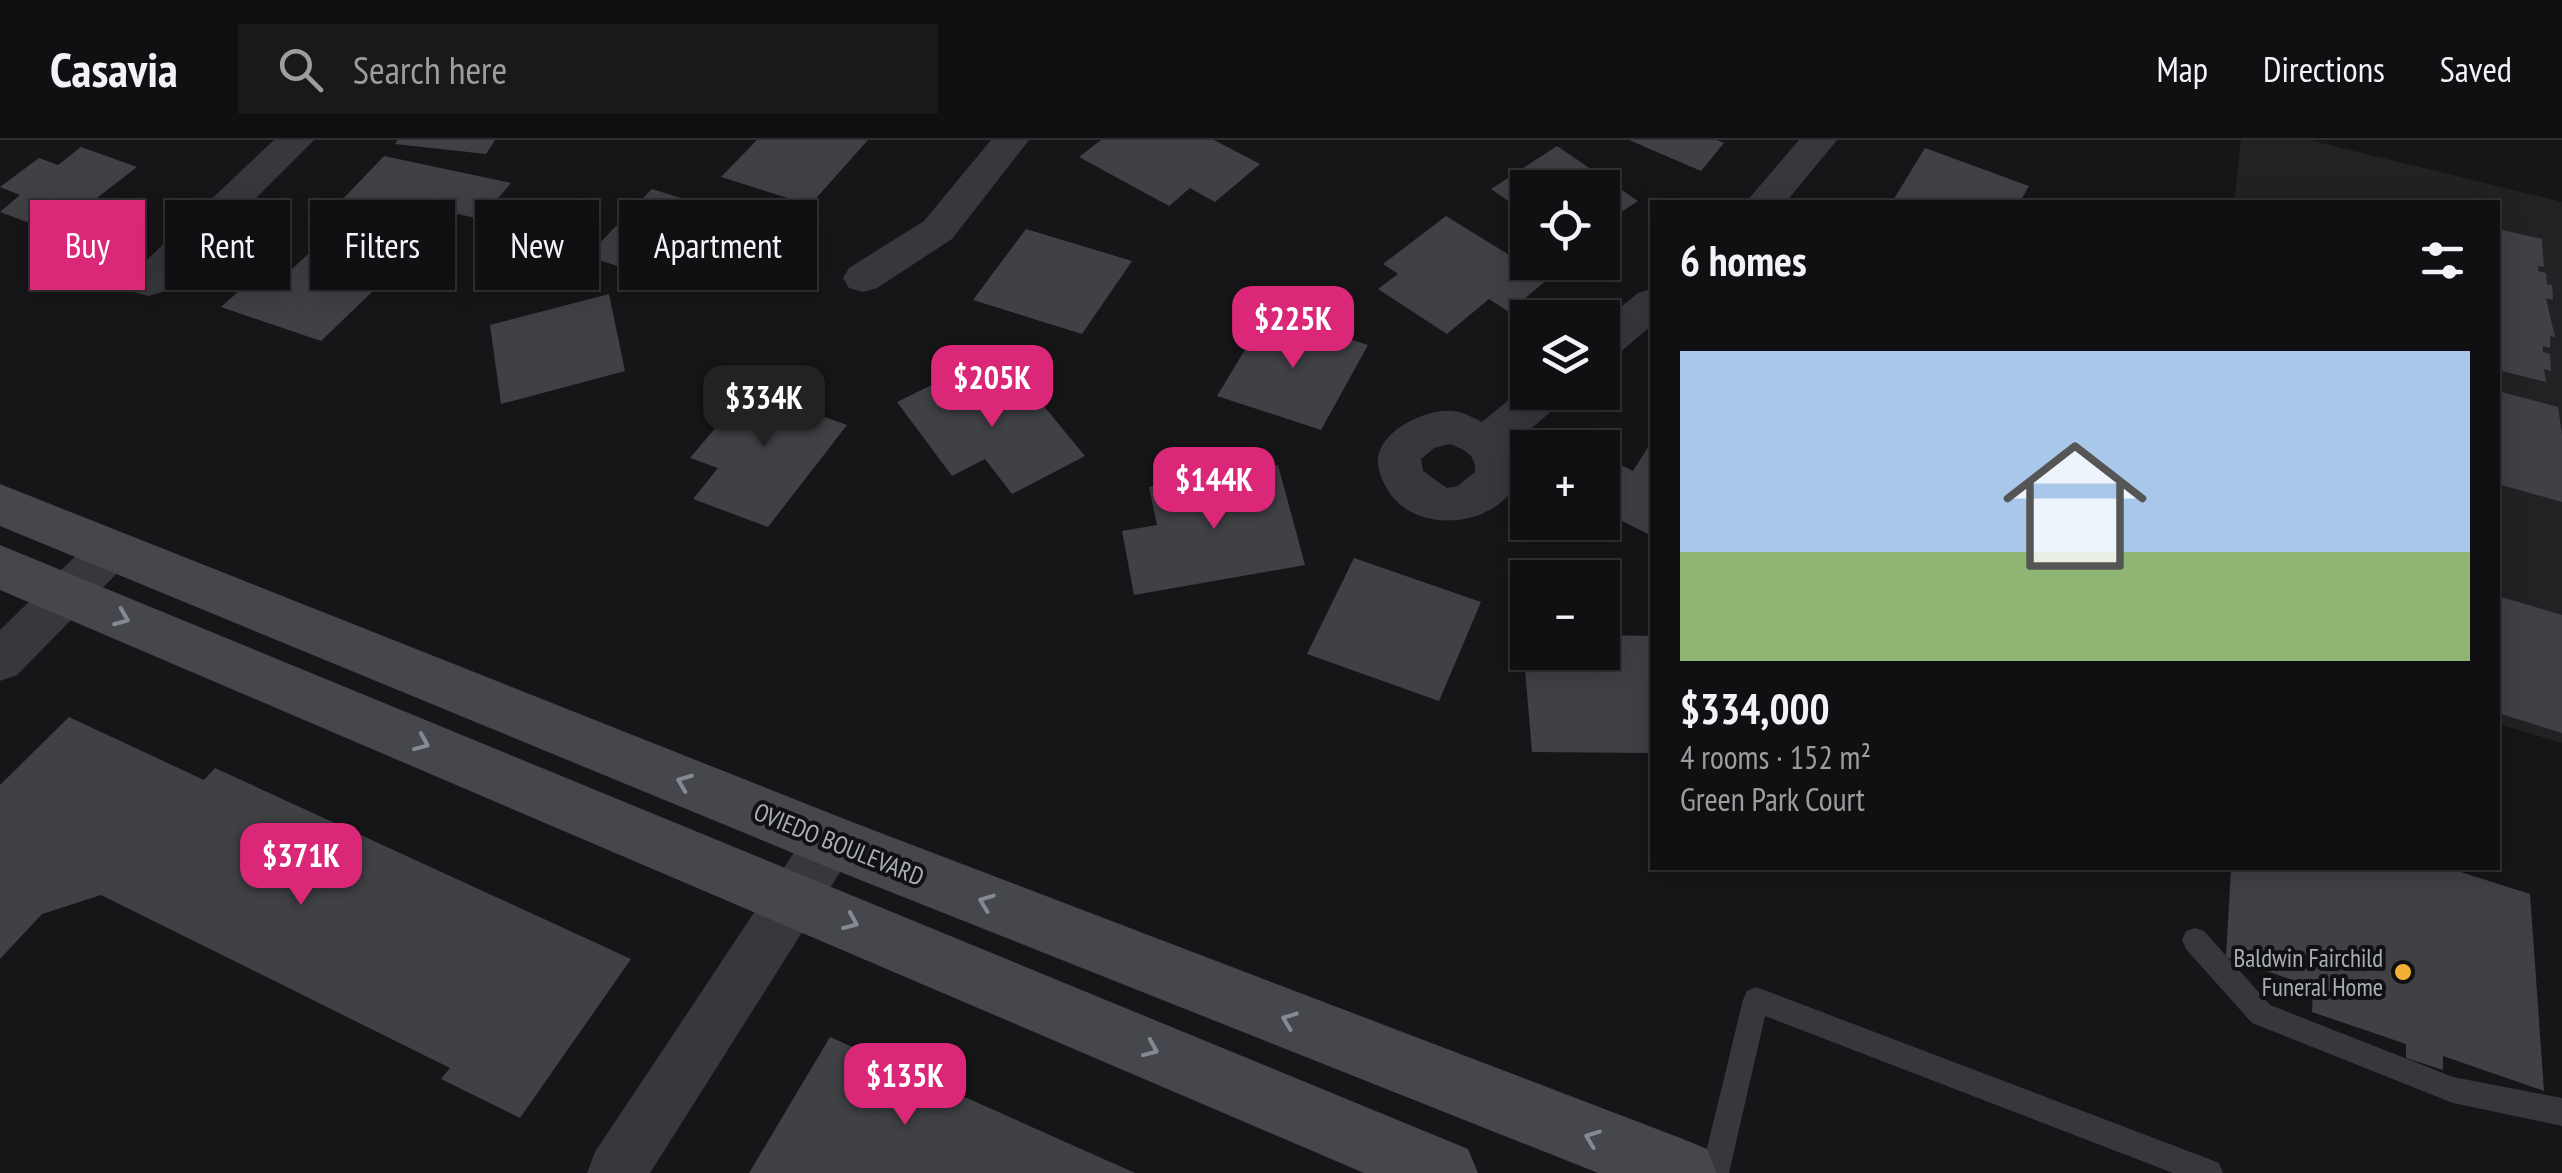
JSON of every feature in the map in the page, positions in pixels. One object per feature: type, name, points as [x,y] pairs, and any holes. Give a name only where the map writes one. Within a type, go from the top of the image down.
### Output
[{"type":"street","points":[[148,282],[296,140]]},
{"type":"street","points":[[863,278],[938,230],[1011,140]]},
{"type":"street","points":[[1767,200],[1820,140]]},
{"type":"street","points":[[1620,330],[1650,304]]},
{"type":"street","points":[[1487,442],[1525,410]]},
{"type":"street","name":"OVIEDO BOULEVARD","points":[[0,504],[831,841],[1683,1173]]},
{"type":"street","points":[[0,661],[111,550]]},
{"type":"street","points":[[0,567],[1444,1173]]},
{"type":"street","points":[[616,1173],[831,841]]},
{"type":"lane","points":[[2195,940],[2261,1014],[2453,1090],[2562,1112]]},
{"type":"lane","points":[[1715,1173],[1756,1000],[2209,1173]]},
{"type":"shaded area","points":[[2241,140],[2309,140],[2562,202],[2562,743],[2500,725],[2500,200],[2234,200]]},
{"type":"building","points":[[398,140],[495,140],[486,154],[395,144]]},
{"type":"building","points":[[757,140],[868,140],[814,200],[794,200],[721,177]]},
{"type":"building","points":[[1101,140],[1214,140],[1260,164],[1215,202],[1190,188],[1169,206],[1079,157]]},
{"type":"building","points":[[1629,140],[1717,140],[1724,143],[1701,171]]},
{"type":"building","points":[[1557,146],[1592,170],[1520,170]]},
{"type":"building","points":[[81,147],[137,167],[94,200],[30,200],[30,223],[0,212],[20,195],[0,187],[39,158],[58,165]]},
{"type":"building","points":[[1925,148],[2029,186],[2021,200],[1893,200]]},
{"type":"building","points":[[384,156],[511,183],[496,200],[475,200],[475,218],[458,214],[455,217],[455,200],[342,200]]},
{"type":"building","points":[[1510,177],[1510,202],[1491,189]]},
{"type":"building","points":[[652,189],[687,200],[641,200]]},
{"type":"building","points":[[1620,189],[1638,201],[1620,213]]},
{"type":"building","points":[[1446,216],[1510,256],[1510,280],[1547,280],[1523,300],[1510,300],[1509,312],[1489,299],[1447,334],[1378,289],[1398,274],[1383,264]]},
{"type":"building","points":[[619,223],[619,267],[599,260],[599,244]]},
{"type":"building","points":[[1026,229],[1132,261],[1082,334],[973,300]]},
{"type":"building","points":[[2500,229],[2542,239],[2544,267],[2538,266],[2538,271],[2546,273],[2547,284],[2552,285],[2553,300],[2546,298],[2555,337],[2550,336],[2550,348],[2543,346],[2543,352],[2550,354],[2551,371],[2544,369],[2546,382],[2500,370]]},
{"type":"building","points":[[310,252],[310,290],[374,290],[321,341],[221,307],[240,290],[290,290],[290,271]]},
{"type":"building","points":[[609,294],[625,371],[501,404],[490,325]]},
{"type":"building","points":[[1267,313],[1368,345],[1321,430],[1217,396]]},
{"type":"building","points":[[765,369],[812,385],[794,406],[847,425],[768,527],[693,499],[718,468],[690,458]]},
{"type":"building","points":[[1015,371],[1085,456],[1012,494],[985,459],[952,476],[897,402],[948,377],[962,396]]},
{"type":"building","points":[[2500,392],[2558,407],[2562,502],[2500,485]]},
{"type":"building","points":[[1650,444],[1650,535],[1620,520],[1620,464],[1633,471]]},
{"type":"building","points":[[1278,465],[1305,565],[1134,595],[1122,531],[1157,525],[1149,487]]},
{"type":"building","points":[[1354,558],[1481,602],[1439,701],[1307,654]]},
{"type":"building","points":[[2500,597],[2562,615],[2562,733],[2500,714]]},
{"type":"building","points":[[1620,635],[1650,636],[1650,753],[1532,752],[1525,670],[1620,670]]},
{"type":"building","points":[[69,717],[204,780],[215,768],[631,959],[520,1118],[441,1079],[450,1068],[101,895],[42,914],[0,959],[0,785]]},
{"type":"building","name":"Baldwin Fairchild Funeral Home","points":[[2231,870],[2454,870],[2530,894],[2544,1091],[2443,1056],[2443,1070],[2406,1058],[2406,1044],[2312,1012],[2313,987],[2226,957]]},
{"type":"building","points":[[830,1037],[1135,1173],[749,1173]]},
{"type":"place","name":"Baldwin Fairchild Funeral Home","points":[[2403,972]]}]
